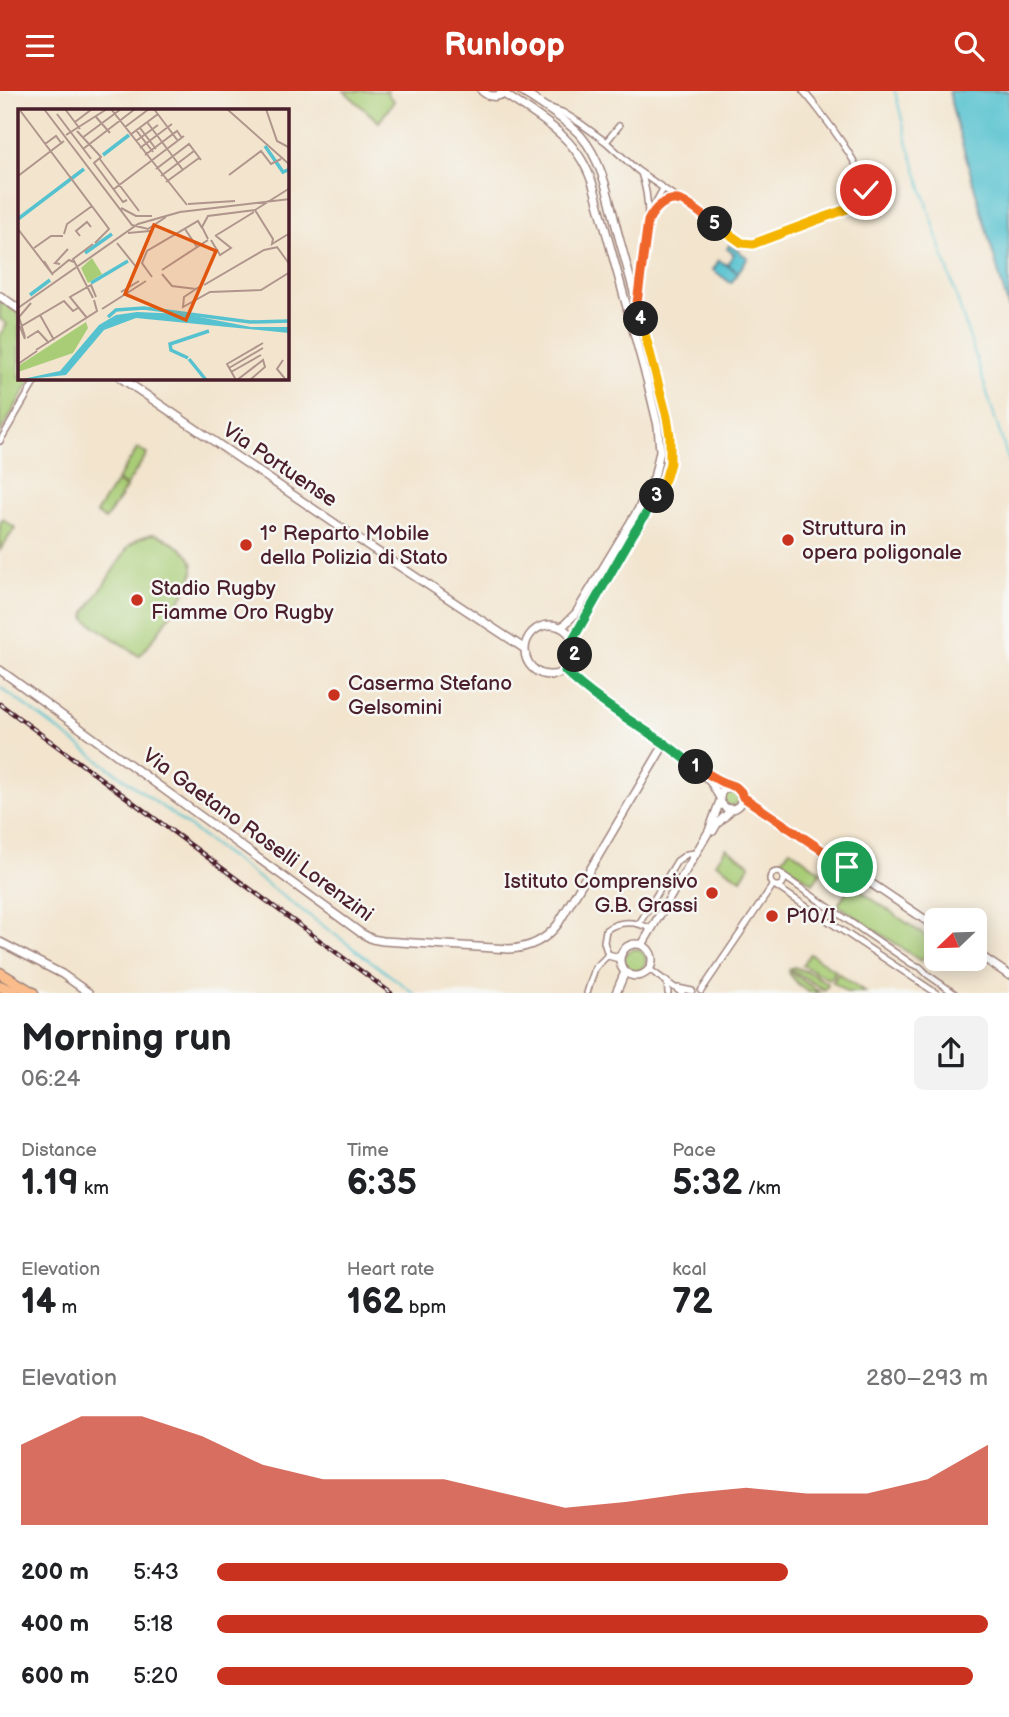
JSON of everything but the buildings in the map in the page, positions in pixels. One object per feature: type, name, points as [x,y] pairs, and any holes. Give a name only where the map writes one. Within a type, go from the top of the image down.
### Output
[{"type":"highway","points":[[0,973],[33,992]]},
{"type":"highway","points":[[0,986],[15,992]]},
{"type":"street","points":[[482,91],[493,97],[505,92],[565,137],[587,167],[659,430],[659,458],[638,510],[576,613],[562,628]]},
{"type":"street","points":[[521,91],[575,130],[594,156],[637,303],[671,444],[670,463],[663,485],[573,639]]},
{"type":"street","points":[[542,106],[565,113],[606,142],[640,173],[742,243],[750,244],[864,201],[866,195],[856,163],[803,91]]},
{"type":"street","points":[[606,142],[619,126]]},
{"type":"street","points":[[637,303],[648,221],[647,195],[640,173]]},
{"type":"street","points":[[648,221],[663,189]]},
{"type":"street","points":[[648,221],[659,205],[681,201]]},
{"type":"street","points":[[0,296],[18,308]]},
{"type":"street","points":[[0,441],[36,380]]},
{"type":"street","name":"Via Portuense","points":[[124,380],[525,649]]},
{"type":"street","points":[[554,625],[568,632],[573,639],[573,660],[565,671],[542,674],[529,664],[525,649],[527,640],[538,628],[554,625]]},
{"type":"street","name":"Via Gaetano Roselli Lorenzini","points":[[0,670],[361,933],[383,941],[509,949],[529,946],[545,937],[558,924],[665,743]]},
{"type":"street","points":[[565,671],[591,695],[665,743],[699,769],[739,789],[743,797],[924,919]]},
{"type":"street","points":[[699,769],[712,784],[724,807],[753,810],[776,819]]},
{"type":"street","points":[[642,945],[709,831],[724,789],[733,787]]},
{"type":"street","points":[[702,842],[742,802],[743,797]]},
{"type":"street","points":[[639,924],[677,861],[687,853],[696,853]]},
{"type":"street","points":[[936,992],[775,886],[769,880],[773,873],[778,872],[954,992]]},
{"type":"street","points":[[649,969],[680,990],[702,992],[775,886],[782,884],[783,876]]},
{"type":"street","points":[[608,955],[604,942],[607,930],[620,923],[639,924],[651,929]]},
{"type":"street","points":[[0,942],[62,974],[89,992]]},
{"type":"street","points":[[642,945],[651,955],[649,969],[635,976],[625,972],[620,966],[624,949],[642,945]]},
{"type":"street","points":[[608,955],[620,958]]},
{"type":"street","points":[[587,992],[595,968],[608,955]]},
{"type":"street","points":[[987,960],[1009,975]]},
{"type":"street","points":[[909,975],[917,965]]},
{"type":"street","points":[[916,979],[923,971]]},
{"type":"street","points":[[616,992],[625,972]]},
{"type":"street","points":[[667,981],[668,992]]},
{"type":"green space","points":[[344,91],[388,91],[387,94],[394,101],[379,122]]},
{"type":"green space","points":[[0,301],[18,313],[18,380],[31,380],[0,433],[0,335],[7,324],[0,319]]},
{"type":"green space","points":[[138,448],[147,454],[126,486],[117,480]]},
{"type":"green space","points":[[116,482],[126,488],[105,520],[96,513]]},
{"type":"green space","points":[[3,519],[15,528],[0,550],[0,523]]},
{"type":"green space","name":"Stadio Rugby Fiamme Oro Rugby","points":[[152,534],[186,552],[191,559],[193,571],[187,589],[139,656],[85,619],[86,612],[129,546]]},
{"type":"green space","points":[[728,790],[734,790],[739,798],[737,804],[728,806],[723,801],[723,795]]},
{"type":"green space","points":[[726,848],[750,864],[741,879],[716,863]]},
{"type":"green space","points":[[790,849],[821,872],[813,883],[781,861]]},
{"type":"green space","points":[[851,884],[924,935],[924,957],[921,961],[838,905]]},
{"type":"green space","points":[[635,949],[643,952],[646,960],[643,968],[635,971],[627,968],[624,960],[627,952]]},
{"type":"green space","points":[[810,954],[836,971],[830,980],[802,965]]},
{"type":"green space","points":[[794,967],[813,974],[828,984],[824,990],[792,970],[791,972],[819,992],[808,992],[788,972]]},
{"type":"green space","points":[[838,973],[865,992],[847,992],[833,982]]},
{"type":"water","points":[[949,91],[1009,91],[1009,310],[953,111]]},
{"type":"water","points":[[729,245],[748,258],[738,272],[727,264],[734,254],[727,249]]},
{"type":"water","points":[[719,260],[738,273],[731,283],[713,270]]},
{"type":"waterway","points":[[895,91],[908,144],[1009,462]]},
{"type":"waterway","points":[[0,687],[414,993]]},
{"type":"railway","points":[[0,704],[391,993]]},
{"type":"place","name":"Struttura in opera poligonale","points":[[788,540]]},
{"type":"place","name":"1º Reparto Mobile della Polizia di Stato","points":[[246,545]]},
{"type":"place","name":"Stadio Rugby Fiamme Oro Rugby","points":[[137,600]]},
{"type":"place","name":"Caserma Stefano Gelsomini","points":[[334,695]]},
{"type":"place","name":"Istituto Comprensivo G.B. Grassi","points":[[712,893]]},
{"type":"place","name":"P10/I","points":[[772,916]]},
{"type":"route","points":[[847,867],[743,797],[736,787],[699,769],[665,743],[596,698],[565,671],[575,653],[573,639],[653,504],[670,463],[668,425],[637,303],[648,221],[654,210],[659,205],[681,201],[742,243],[750,244],[860,204],[865,199],[866,190]]}]
